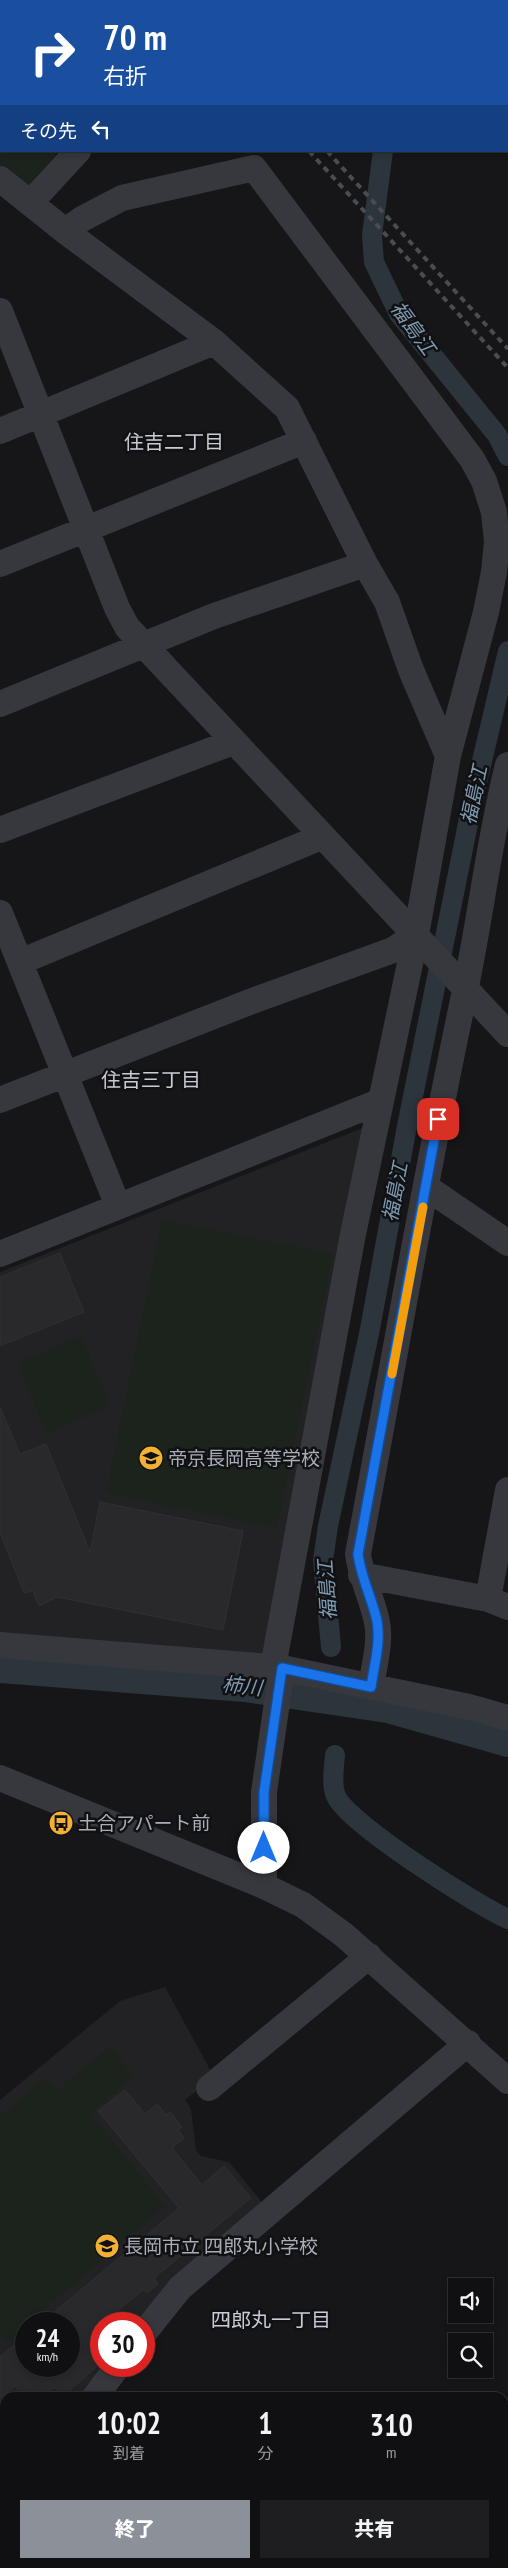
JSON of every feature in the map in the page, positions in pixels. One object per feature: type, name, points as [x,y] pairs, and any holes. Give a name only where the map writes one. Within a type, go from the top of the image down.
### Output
[{"type":"street","points":[[30,204],[77,152]]},
{"type":"street","points":[[65,231],[82,219],[122,198],[254,168],[472,459],[484,481],[494,512],[497,542],[494,572],[486,612],[448,756],[420,940],[381,1101],[354,1234],[279,1670],[276,1709],[264,1792],[264,1886]]},
{"type":"street","points":[[0,179],[65,231],[214,342],[287,408],[364,564],[387,602],[412,670],[448,756]]},
{"type":"street","points":[[0,311],[117,608],[127,627],[142,646],[508,1034]]},
{"type":"street","points":[[0,431],[214,342]]},
{"type":"street","points":[[0,564],[304,440]]},
{"type":"street","points":[[0,704],[214,616],[364,564]]},
{"type":"street","points":[[0,830],[233,742]]},
{"type":"street","points":[[371,1687],[378,1636],[376,1621],[361,1575],[358,1554],[426,1187],[460,983],[505,790]]},
{"type":"street","points":[[20,962],[321,837]]},
{"type":"street","points":[[0,912],[118,1206]]},
{"type":"street","points":[[0,1100],[252,1001],[420,940]]},
{"type":"street","points":[[0,1254],[381,1101]]},
{"type":"street","points":[[426,1187],[508,1243]]},
{"type":"street","points":[[361,1575],[498,1603],[508,1490]]},
{"type":"street","points":[[0,1645],[279,1670],[469,1707],[508,1718]]},
{"type":"street","points":[[0,1778],[264,1886],[303,1906],[369,1956],[468,2043],[508,2081]]},
{"type":"street","points":[[209,2088],[369,1956]]},
{"type":"street","points":[[155,2320],[180,2288],[468,2043]]},
{"type":"street","points":[[98,2392],[110,2377]]},
{"type":"shaded area","points":[[0,152],[58,152],[26,188],[0,167]]},
{"type":"shaded area","name":"帝京長岡高等学校","points":[[365,1127],[263,1669],[0,1644],[0,1272]]},
{"type":"shaded area","points":[[162,1220],[333,1254],[277,1528],[106,1493]]},
{"type":"shaded area","points":[[81,1336],[110,1406],[47,1433],[17,1363]]},
{"type":"shaded area","name":"長岡市立 四郎丸小学校","points":[[165,1987],[214,2077],[185,2100],[191,2109],[196,2150],[201,2156],[229,2162],[265,2206],[165,2286],[146,2312],[90,2312],[90,2377],[97,2377],[86,2392],[0,2392],[0,2100],[120,2001]]},
{"type":"shaded area","points":[[110,2047],[133,2076],[90,2114],[165,2206],[41,2312],[15,2312],[15,2334],[7,2341],[0,2333],[0,2116],[46,2078],[57,2090]]},
{"type":"building","points":[[60,1253],[84,1312],[0,1346],[0,1277]]},
{"type":"building","points":[[0,1407],[20,1454],[46,1444],[90,1552],[100,1502],[243,1531],[223,1630],[57,1597],[39,1606],[33,1591],[24,1593],[0,1533]]},
{"type":"building","points":[[125,2090],[145,2114],[157,2104],[166,2115],[170,2112],[182,2127],[178,2130],[184,2138],[172,2148],[202,2185],[224,2166],[251,2198],[154,2278],[158,2284],[147,2293],[144,2289],[116,2312],[90,2312],[90,2373],[68,2392],[59,2392],[55,2387],[49,2392],[20,2392],[15,2386],[8,2392],[0,2392],[0,2357],[15,2344],[15,2377],[80,2377],[80,2312],[54,2312],[179,2208],[98,2111]]},
{"type":"waterway","name":"福島江","points":[[383,152],[372,235],[374,262],[399,314],[497,435],[508,456]]},
{"type":"waterway","name":"福島江","points":[[331,1647],[323,1560],[328,1526],[370,1329],[407,1126],[473,799],[508,651]]},
{"type":"waterway","name":"柿川","points":[[0,1666],[245,1685],[388,1706],[508,1740]]},
{"type":"waterway","name":"福島江","points":[[335,1755],[334,1792],[345,1809],[363,1825],[415,1863],[470,1898],[508,1919]]},
{"type":"railway","points":[[310,152],[508,368]]},
{"type":"railway","points":[[328,152],[508,349]]},
{"type":"slow traffic","points":[[392,1374],[423,1207]]},
{"type":"place","name":"帝京長岡高等学校","points":[[151,1458]]},
{"type":"place","name":"土合アパート前","points":[[61,1823]]},
{"type":"place","name":"長岡市立 四郎丸小学校","points":[[107,2246]]},
{"type":"district","name":"住吉二丁目","points":[[174,442]]},
{"type":"district","name":"住吉三丁目","points":[[151,1080]]},
{"type":"district","name":"四郎丸一丁目","points":[[271,2320]]},
{"type":"route","points":[[264,1848],[264,1792],[282,1668],[371,1687],[378,1636],[376,1621],[361,1575],[358,1554],[438,1119]]}]
